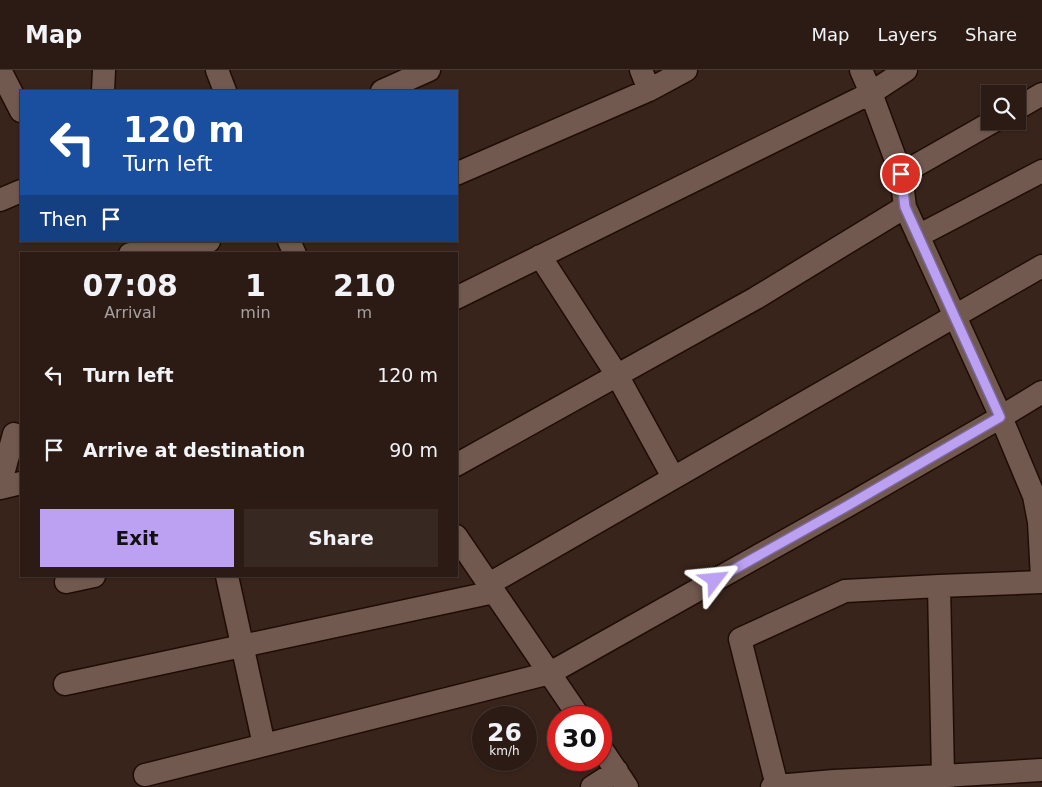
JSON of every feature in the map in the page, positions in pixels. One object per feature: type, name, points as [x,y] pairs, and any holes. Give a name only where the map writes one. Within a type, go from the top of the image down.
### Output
[{"type":"street","points":[[0,70],[20,109]]},
{"type":"street","points":[[102,90],[104,70]]},
{"type":"street","points":[[217,70],[225,90]]},
{"type":"street","points":[[458,171],[645,80],[686,70]]},
{"type":"street","points":[[860,70],[871,93],[901,174],[905,207],[1000,417],[1038,495],[1042,580],[845,591],[740,639],[775,787],[834,781],[943,782],[1042,770]]},
{"type":"street","points":[[458,297],[871,93],[906,70]]},
{"type":"street","points":[[385,90],[423,79]]},
{"type":"street","points":[[1026,103],[1042,94]]},
{"type":"street","points":[[901,174],[981,128]]},
{"type":"street","points":[[918,236],[1042,171]]},
{"type":"street","points":[[0,200],[20,191]]},
{"type":"street","points":[[458,464],[756,298],[905,207]]},
{"type":"street","points":[[156,252],[204,242]]},
{"type":"street","points":[[540,256],[617,375],[673,477]]},
{"type":"street","points":[[65,684],[242,646],[492,588],[673,477],[1042,266]]},
{"type":"street","points":[[145,775],[550,673],[847,506],[1042,392]]},
{"type":"street","points":[[14,434],[0,486],[20,483]]},
{"type":"street","points":[[458,539],[572,706]]},
{"type":"street","points":[[66,582],[89,577]]},
{"type":"street","points":[[227,577],[264,745]]},
{"type":"street","points":[[939,586],[943,782]]},
{"type":"street","points":[[592,787],[622,779],[612,764]]},
{"type":"route","points":[[715,580],[1000,417],[905,207],[901,174]]}]
